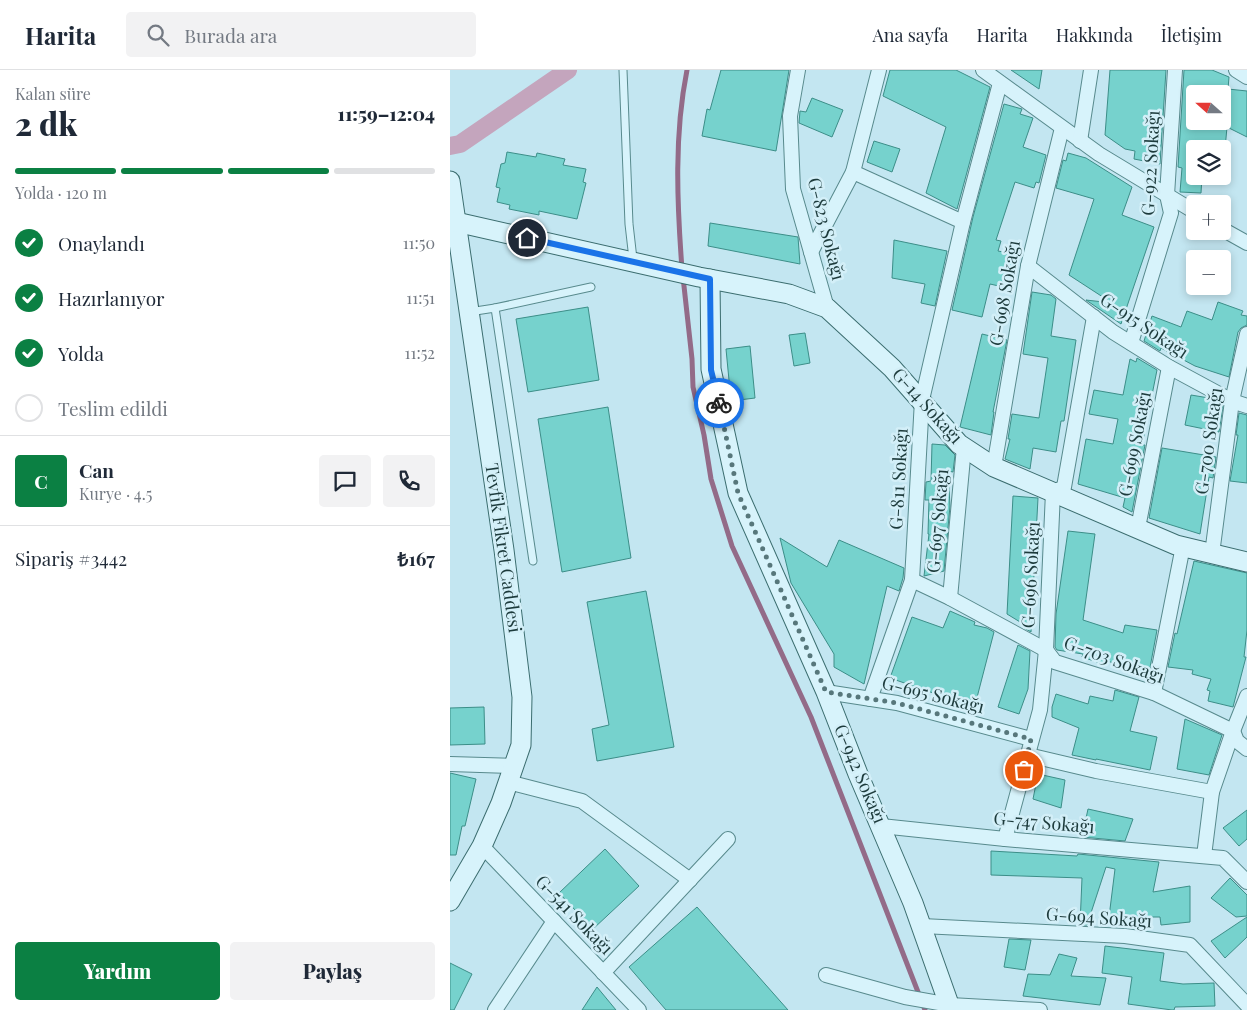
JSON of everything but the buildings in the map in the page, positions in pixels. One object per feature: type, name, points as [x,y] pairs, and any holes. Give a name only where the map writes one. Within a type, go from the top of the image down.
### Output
[{"type":"street","name":"G-823 Sokağı","points":[[798,70],[790,116],[793,189],[827,308]]},
{"type":"street","points":[[811,252],[853,172],[879,70]]},
{"type":"street","points":[[982,70],[1099,154],[1186,206]]},
{"type":"street","points":[[1080,141],[1091,70]]},
{"type":"street","name":"G-922 Sokağı","points":[[1131,343],[1171,214],[1168,195],[1175,70]]},
{"type":"street","points":[[1236,70],[1247,77]]},
{"type":"street","name":"G-811 Sokağı","points":[[870,699],[912,580],[922,400],[962,222],[1000,83]]},
{"type":"street","name":"G-698 Sokağı","points":[[994,467],[1028,266],[1062,128]]},
{"type":"street","points":[[853,172],[962,222]]},
{"type":"street","name":"Tevfik Fikret Caddesi","points":[[450,181],[453,222],[469,312],[504,550],[522,697],[521,745],[511,774],[482,846],[451,896]]},
{"type":"street","points":[[453,222],[633,262]]},
{"type":"street","points":[[1231,234],[1247,243]]},
{"type":"street","name":"G-14 Sokağı","points":[[633,262],[789,294],[827,308],[892,368],[959,444],[994,467],[1183,546],[1247,562]]},
{"type":"street","name":"G-915 Sokağı","points":[[1028,266],[1131,343],[1169,367],[1232,401],[1247,406]]},
{"type":"street","name":"G-942 Sokağı","points":[[704,278],[711,370],[738,493],[826,692],[858,774],[922,926],[946,1006]]},
{"type":"street","points":[[1053,492],[1064,486],[1094,317]]},
{"type":"street","name":"G-700 Sokağı","points":[[1212,554],[1232,401],[1247,334]]},
{"type":"street","name":"G-699 Sokağı","points":[[1138,528],[1169,367]]},
{"type":"street","name":"G-697 Sokağı","points":[[950,598],[964,447]]},
{"type":"street","name":"G-696 Sokağı","points":[[1005,839],[1040,710],[1046,650],[1053,492]]},
{"type":"street","points":[[1154,693],[1183,546]]},
{"type":"street","name":"G-703 Sokağı","points":[[912,580],[950,598],[1046,650],[1055,662],[1154,693],[1233,731],[1237,740],[1247,749]]},
{"type":"street","name":"G-695 Sokağı","points":[[826,692],[897,703],[1031,739]]},
{"type":"street","points":[[1204,856],[1212,792],[1247,696]]},
{"type":"street","points":[[1028,754],[1096,771],[1212,792]]},
{"type":"street","points":[[450,764],[511,774],[582,801],[690,880]]},
{"type":"street","name":"G-747 Sokağı","points":[[881,826],[1223,858],[1247,882]]},
{"type":"street","points":[[603,973],[728,839]]},
{"type":"street","name":"G-541 Sokağı","points":[[482,846],[639,1010]]},
{"type":"street","points":[[495,1010],[554,920]]},
{"type":"street","name":"G-694 Sokağı","points":[[922,926],[1125,936],[1190,944],[1247,1005]]},
{"type":"street","points":[[826,975],[946,1006],[1040,1010]]},
{"type":"lane","points":[[623,70],[633,262]]},
{"type":"lane","points":[[469,312],[496,308],[591,286]]},
{"type":"lane","points":[[496,308],[533,561]]},
{"type":"waterway","points":[[450,146],[460,144],[568,70]]},
{"type":"waterway","points":[[682,269],[678,144],[687,70]]},
{"type":"waterway","points":[[683,277],[692,359],[693,387],[704,435],[711,479],[732,546],[811,717],[925,1010]]},
{"type":"way so far","points":[[719,403],[738,493],[826,692],[897,703],[1031,739],[1024,770]]},
{"type":"route","points":[[527,238],[710,279],[711,370],[719,403]]}]
